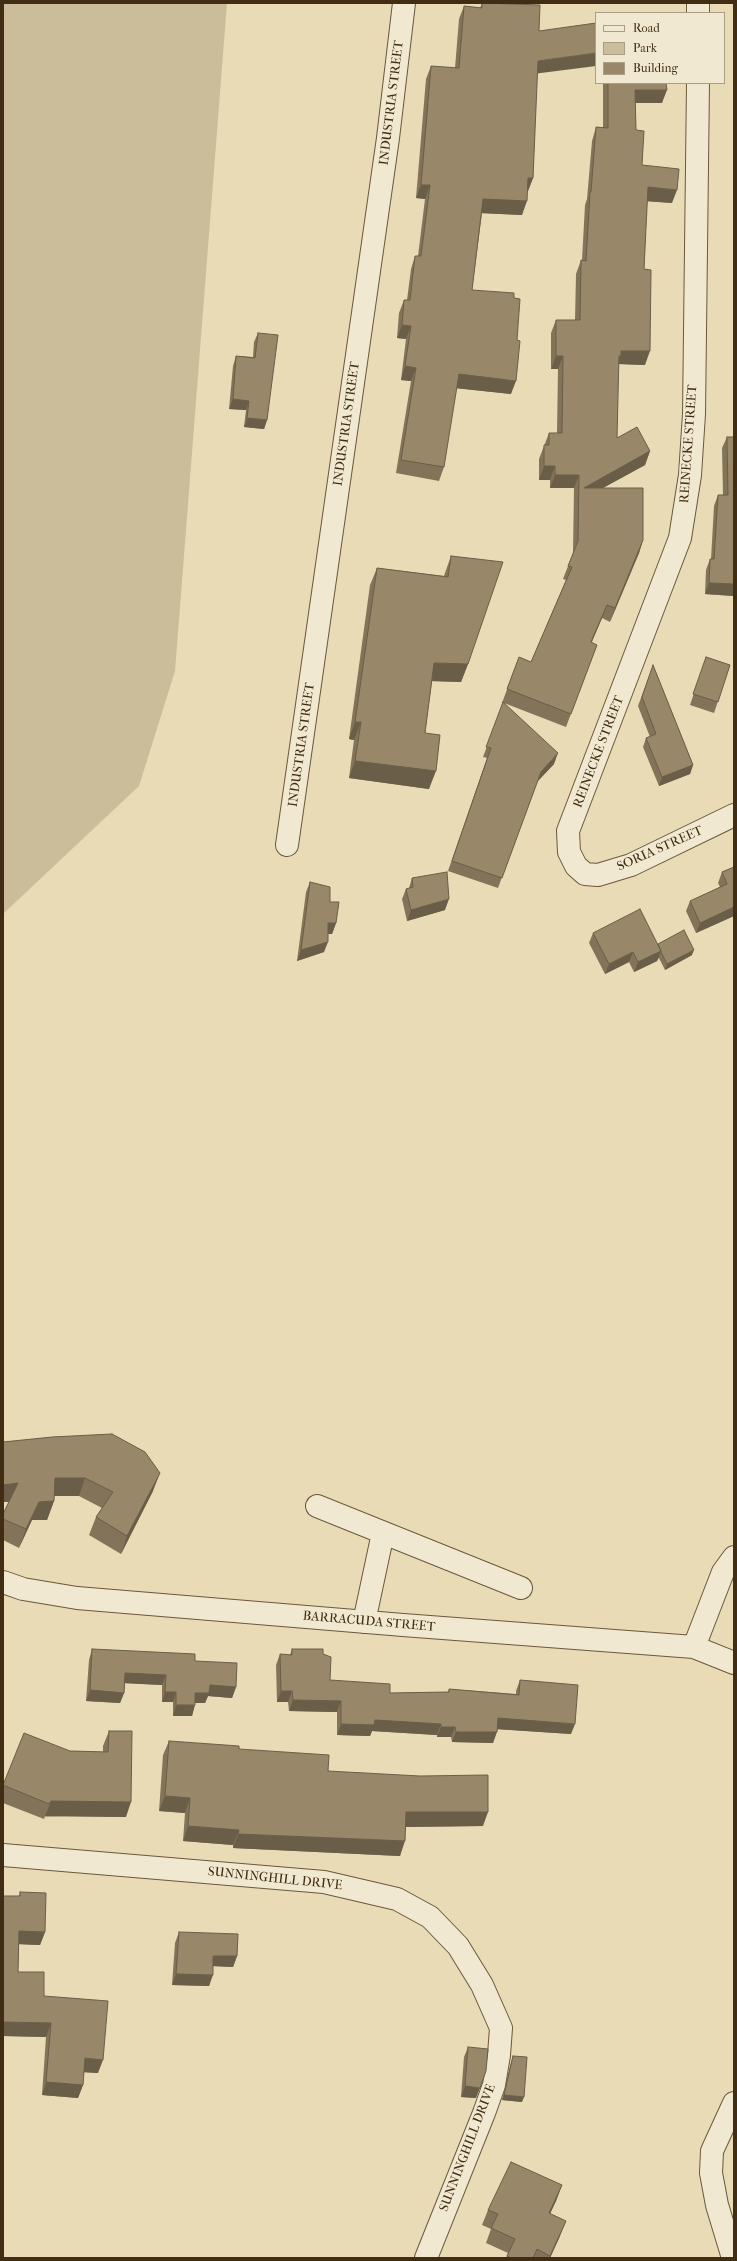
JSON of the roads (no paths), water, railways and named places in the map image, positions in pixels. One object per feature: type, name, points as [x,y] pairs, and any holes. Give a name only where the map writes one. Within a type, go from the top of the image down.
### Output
[{"type":"street","name":"INDUSTRIA STREET","points":[[287,845],[388,138],[404,3]]},
{"type":"street","name":"REINECKE STREET","points":[[568,831],[680,538],[690,475],[694,414],[698,84]]},
{"type":"street","name":"SORIA STREET","points":[[568,831],[569,852],[576,866],[585,874],[598,875],[631,865],[734,815]]},
{"type":"street","points":[[317,1506],[521,1588]]},
{"type":"street","points":[[364,1622],[383,1532]]},
{"type":"street","points":[[694,1647],[723,1572],[734,1557]]},
{"type":"street","name":"BARRACUDA STREET","points":[[3,1582],[23,1589],[77,1598],[364,1622],[694,1647],[734,1663]]},
{"type":"street","name":"SUNNINGHILL DRIVE","points":[[3,1854],[324,1882],[397,1898],[430,1917],[458,1946],[482,1985],[501,2028],[499,2055],[492,2092],[426,2258]]},
{"type":"street","points":[[733,2258],[717,2205],[711,2173],[712,2151],[734,2103]]}]
